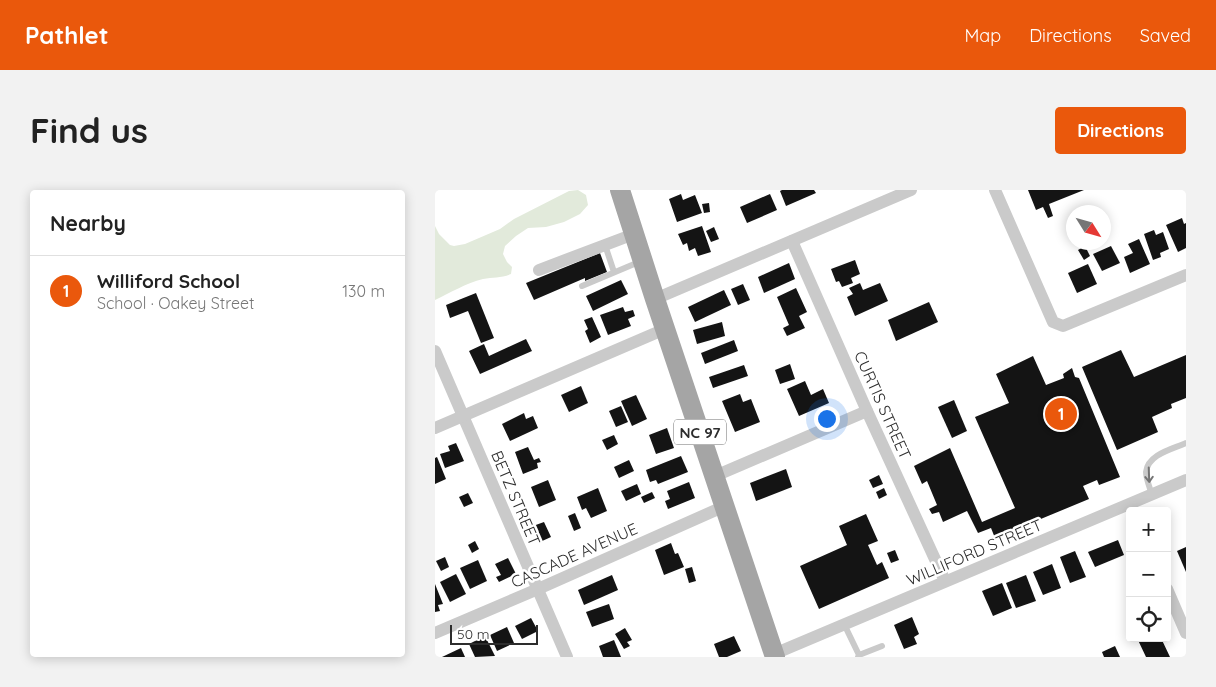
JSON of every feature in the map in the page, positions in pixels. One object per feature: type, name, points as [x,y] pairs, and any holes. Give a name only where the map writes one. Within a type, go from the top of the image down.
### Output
[{"type":"main road","name":"NC 97","points":[[621,190],[655,299],[775,655]]},
{"type":"street","points":[[655,299],[911,190]]},
{"type":"street","points":[[995,190],[1053,322],[1063,326],[1186,275]]},
{"type":"street","points":[[539,270],[634,234]]},
{"type":"street","name":"CURTIS STREET","points":[[792,241],[945,581]]},
{"type":"street","points":[[435,428],[665,329]]},
{"type":"street","name":"BETZ STREET","points":[[435,351],[567,657]]},
{"type":"street","points":[[715,476],[867,411]]},
{"type":"street","name":"WILLIFORD STREET","points":[[1132,507],[1152,495],[1186,480]]},
{"type":"street","name":"CASCADE AVENUE","points":[[435,633],[725,506]]},
{"type":"street","name":"WILLIFORD STREET","points":[[775,655],[945,581],[1126,509]]},
{"type":"street","points":[[1170,597],[1186,633]]},
{"type":"lane","points":[[605,244],[614,272]]},
{"type":"lane","points":[[582,286],[643,260]]},
{"type":"lane","points":[[1152,495],[1147,472],[1150,461],[1158,455],[1186,443]]},
{"type":"lane","points":[[844,624],[858,656],[882,646]]},
{"type":"green space","points":[[578,190],[586,195],[588,205],[580,214],[564,222],[546,227],[528,228],[505,246],[503,254],[512,267],[511,274],[477,281],[435,300],[435,226],[439,234],[450,245],[465,244],[500,229],[514,219],[569,191]]},
{"type":"building","points":[[814,190],[816,193],[786,206],[780,191]]},
{"type":"building","points":[[1028,190],[1084,190],[1049,204],[1053,216],[1048,218],[1043,207],[1036,210]]},
{"type":"building","points":[[681,194],[683,200],[695,195],[702,213],[677,222],[669,199]]},
{"type":"building","points":[[770,194],[777,210],[747,223],[740,207]]},
{"type":"building","points":[[709,203],[710,212],[704,213],[702,204]]},
{"type":"building","points":[[1182,218],[1184,224],[1186,223],[1186,248],[1178,252],[1166,225]]},
{"type":"building","points":[[702,226],[711,252],[698,256],[695,248],[689,251],[687,243],[683,245],[678,234]]},
{"type":"building","points":[[714,227],[719,239],[711,242],[706,231]]},
{"type":"building","points":[[1154,230],[1156,235],[1163,232],[1169,249],[1160,253],[1161,257],[1153,260],[1144,234]]},
{"type":"building","points":[[1139,239],[1150,264],[1130,273],[1124,257],[1133,253],[1128,244]]},
{"type":"building","points":[[1111,246],[1120,263],[1102,271],[1093,254],[1102,250],[1111,250]]},
{"type":"building","points":[[1078,250],[1087,250],[1090,256],[1084,260]]},
{"type":"building","points":[[600,253],[607,272],[585,281],[585,278],[534,300],[526,283]]},
{"type":"building","points":[[855,260],[860,274],[851,278],[853,283],[842,287],[839,281],[836,282],[831,269]]},
{"type":"building","points":[[789,263],[795,279],[764,293],[758,277]]},
{"type":"building","points":[[1088,264],[1097,284],[1077,293],[1068,273]]},
{"type":"building","points":[[621,280],[628,294],[593,311],[586,296]]},
{"type":"building","points":[[860,283],[863,290],[880,283],[888,301],[855,316],[847,297],[853,294],[849,288]]},
{"type":"building","points":[[743,284],[750,300],[738,305],[731,289]]},
{"type":"building","points":[[796,288],[807,312],[799,316],[805,328],[787,336],[783,328],[789,325],[777,297]]},
{"type":"building","points":[[724,290],[731,305],[695,322],[688,307]]},
{"type":"building","points":[[476,293],[494,338],[481,343],[468,311],[450,318],[446,305]]},
{"type":"building","points":[[929,302],[938,322],[896,341],[888,320]]},
{"type":"building","points":[[623,307],[625,312],[633,310],[635,316],[628,319],[631,326],[608,335],[600,315]]},
{"type":"building","points":[[592,317],[601,337],[590,343],[585,331],[588,329],[584,320]]},
{"type":"building","points":[[722,322],[725,336],[697,344],[693,330]]},
{"type":"building","points":[[526,339],[532,351],[480,374],[469,351],[484,344],[489,356]]},
{"type":"building","points":[[734,340],[738,351],[705,364],[701,353]]},
{"type":"building","points":[[1121,350],[1134,377],[1186,355],[1186,398],[1171,404],[1172,408],[1152,417],[1158,432],[1117,450],[1082,367]]},
{"type":"building","points":[[1033,356],[1046,385],[1064,378],[1063,374],[1072,368],[1075,377],[1079,378],[1120,477],[1099,485],[1097,480],[1083,486],[1089,499],[995,538],[991,528],[978,533],[967,511],[943,522],[939,512],[932,514],[929,509],[937,505],[927,481],[922,484],[914,466],[950,448],[982,522],[1015,508],[975,417],[1009,403],[996,374]]},
{"type":"building","points":[[790,364],[795,379],[780,384],[775,370]]},
{"type":"building","points":[[744,365],[748,376],[713,388],[709,377]]},
{"type":"building","points":[[805,381],[811,395],[823,389],[829,403],[799,416],[787,389]]},
{"type":"building","points":[[581,386],[588,403],[569,412],[561,395]]},
{"type":"building","points":[[740,394],[743,402],[751,399],[760,422],[735,432],[722,401]]},
{"type":"building","points":[[636,395],[647,419],[632,426],[621,401]]},
{"type":"building","points":[[954,400],[967,431],[952,438],[938,407]]},
{"type":"building","points":[[621,406],[628,422],[616,427],[609,411]]},
{"type":"building","points":[[524,413],[526,419],[533,416],[538,428],[510,441],[502,424]]},
{"type":"building","points":[[667,428],[674,448],[656,454],[649,435]]},
{"type":"building","points":[[614,435],[618,444],[607,450],[602,440]]},
{"type":"building","points":[[456,443],[464,461],[445,468],[440,454],[450,451],[448,446]]},
{"type":"building","points":[[528,447],[534,460],[539,458],[541,462],[537,463],[538,468],[523,474],[515,452]]},
{"type":"building","points":[[681,456],[688,472],[658,484],[656,480],[650,482],[646,470]]},
{"type":"building","points":[[437,457],[446,479],[435,484],[435,458]]},
{"type":"building","points":[[629,460],[634,471],[619,478],[614,467]]},
{"type":"building","points":[[786,469],[792,487],[756,501],[750,483]]},
{"type":"building","points":[[879,475],[883,484],[873,488],[869,480]]},
{"type":"building","points":[[548,480],[556,500],[539,507],[531,487]]},
{"type":"building","points":[[689,482],[695,498],[668,509],[665,501],[670,499],[667,491]]},
{"type":"building","points":[[637,484],[641,494],[626,501],[621,491]]},
{"type":"building","points":[[598,488],[607,511],[591,518],[586,508],[582,510],[577,497]]},
{"type":"building","points":[[884,488],[887,495],[879,499],[876,492]]},
{"type":"building","points":[[652,492],[655,498],[644,503],[641,497]]},
{"type":"building","points":[[468,493],[473,503],[464,507],[459,497]]},
{"type":"building","points":[[575,513],[581,528],[574,531],[568,516]]},
{"type":"building","points":[[866,514],[878,541],[868,545],[877,565],[882,562],[889,578],[819,609],[800,566],[847,545],[839,526]]},
{"type":"building","points":[[544,522],[551,537],[540,542],[533,526]]},
{"type":"building","points":[[1118,540],[1124,555],[1095,567],[1088,552]]},
{"type":"building","points":[[475,541],[479,549],[472,553],[468,545]]},
{"type":"building","points":[[671,543],[675,554],[678,553],[684,567],[664,575],[655,550]]},
{"type":"building","points":[[1186,547],[1186,572],[1177,551]]},
{"type":"building","points":[[895,550],[899,560],[891,563],[887,553]]},
{"type":"building","points":[[1075,551],[1086,577],[1070,583],[1060,557]]},
{"type":"building","points":[[445,557],[449,567],[441,571],[436,561]]},
{"type":"building","points":[[508,558],[516,574],[499,582],[496,577],[501,575],[495,564]]},
{"type":"building","points":[[478,560],[487,581],[470,589],[460,568]]},
{"type":"building","points":[[1052,564],[1061,588],[1043,595],[1033,572]]},
{"type":"building","points":[[692,567],[696,581],[689,583],[685,569]]},
{"type":"building","points":[[456,574],[466,594],[450,602],[440,582]]},
{"type":"building","points":[[612,575],[618,590],[584,605],[578,590]]},
{"type":"building","points":[[1026,575],[1036,601],[1016,608],[1006,583]]},
{"type":"building","points":[[1002,583],[1012,608],[993,616],[982,591]]},
{"type":"building","points":[[435,584],[443,604],[438,605],[440,611],[435,612]]},
{"type":"building","points":[[609,604],[614,619],[592,627],[586,612]]},
{"type":"building","points":[[912,617],[919,634],[914,637],[917,644],[904,649],[894,625]]},
{"type":"building","points":[[531,618],[538,631],[522,639],[515,626]]},
{"type":"building","points":[[507,627],[514,643],[497,651],[490,635]]},
{"type":"building","points":[[625,628],[632,640],[627,642],[630,646],[624,649],[615,634]]},
{"type":"building","points":[[485,636],[495,656],[475,657],[469,644]]},
{"type":"building","points":[[734,636],[741,651],[727,657],[719,657],[714,644]]},
{"type":"building","points":[[614,640],[621,657],[603,657],[599,646]]},
{"type":"building","points":[[1139,642],[1163,642],[1170,657],[1146,657]]},
{"type":"building","points":[[1115,646],[1120,657],[1104,657],[1102,652]]},
{"type":"building","points":[[461,648],[465,657],[442,657]]},
{"type":"place","name":"Williford School","points":[[1061,414]]}]
